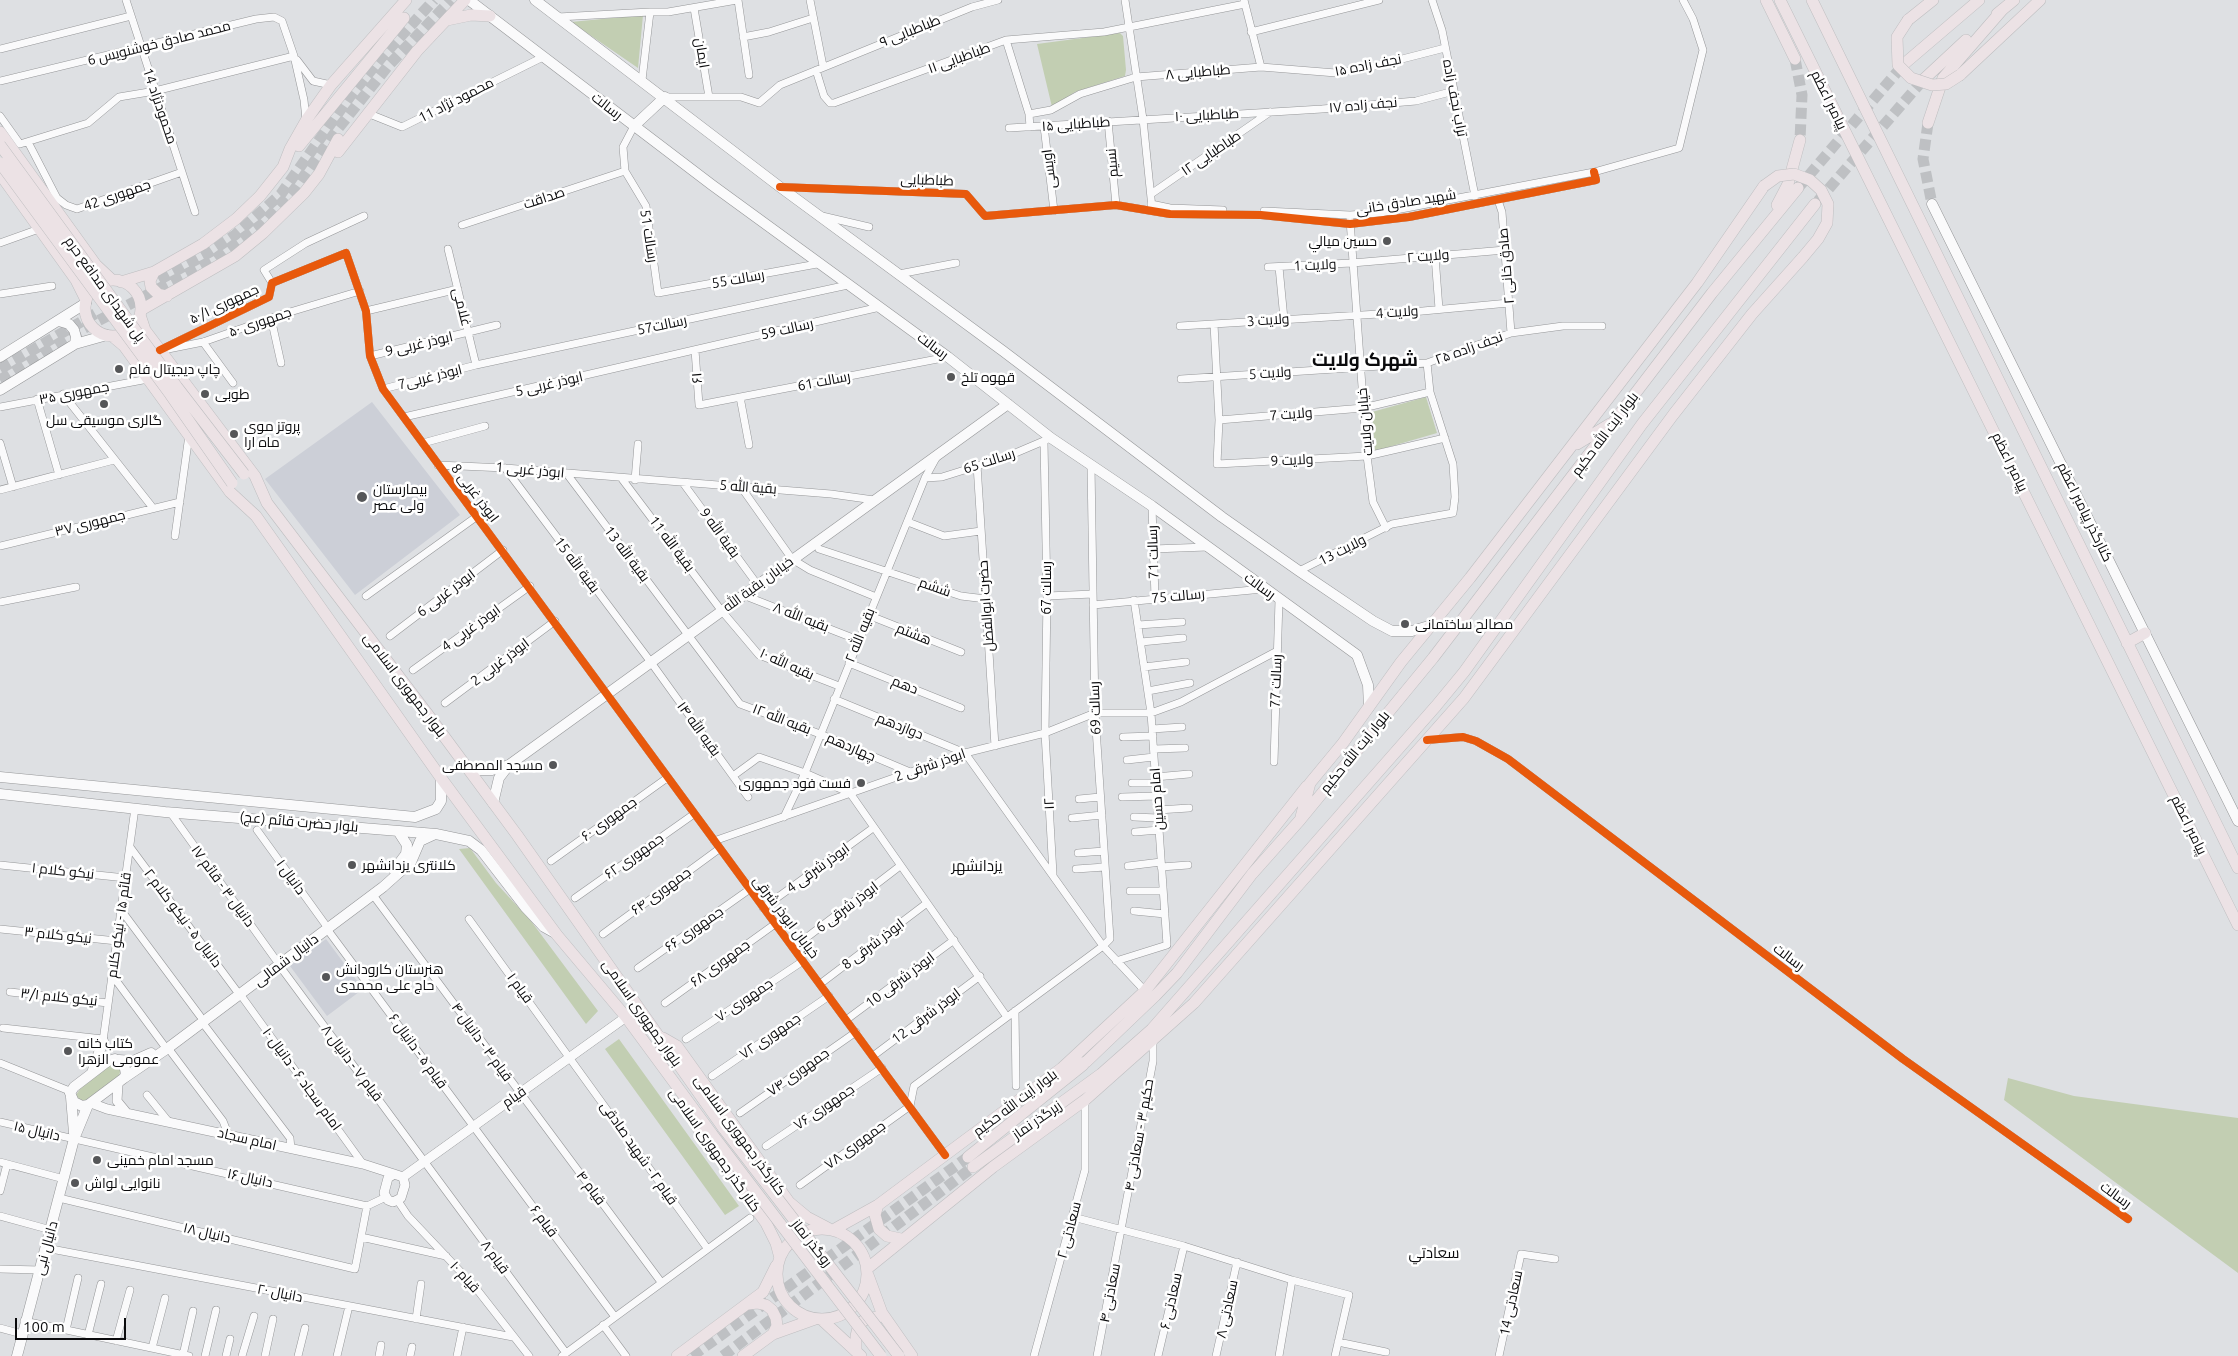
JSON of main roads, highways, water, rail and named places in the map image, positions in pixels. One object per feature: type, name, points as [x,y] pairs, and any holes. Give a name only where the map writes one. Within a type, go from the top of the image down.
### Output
[{"type":"main road","points":[[283,166],[306,121],[331,85],[406,0]]},
{"type":"main road","points":[[0,390],[75,344],[125,333],[131,329],[140,312],[236,256],[304,193],[418,51],[465,0]]},
{"type":"main road","name":"رسالت","points":[[469,0],[817,264],[948,357],[1008,404],[1047,440],[1152,506],[1263,589],[1357,655],[1368,685],[1369,707]]},
{"type":"main road","points":[[535,0],[780,187],[1222,517],[1299,572],[1373,621],[1392,631],[1412,631],[1432,625]]},
{"type":"main road","points":[[1766,0],[1795,59]]},
{"type":"main road","name":"پیامبر اعظم","points":[[1780,0],[2238,925]]},
{"type":"main road","name":"پیامبر اعظم","points":[[1812,0],[2238,868]]},
{"type":"main road","points":[[1933,0],[1908,20],[1898,37],[1898,65],[1910,78],[1932,85],[1946,84],[1960,75],[2040,0]]},
{"type":"main road","points":[[1904,64],[1979,0]]},
{"type":"main road","points":[[1923,80],[1944,59],[2014,0]]},
{"type":"main road","points":[[1928,122],[1943,78],[2002,9]]},
{"type":"main road","points":[[447,20],[470,15],[490,16]]},
{"type":"main road","points":[[0,355],[59,321],[86,301],[98,284],[154,272],[203,244],[230,224],[260,196],[347,84],[404,18]]},
{"type":"main road","points":[[634,126],[665,98]]},
{"type":"main road","points":[[0,132],[100,269],[117,281],[135,290],[140,312]]},
{"type":"main road","points":[[319,174],[338,139]]},
{"type":"main road","points":[[1767,224],[1788,184],[1800,140]]},
{"type":"main road","name":"پل شهدای مدافع حرم","points":[[0,145],[177,387],[267,503]]},
{"type":"main road","name":"پل شهدای مدافع حرم","points":[[0,163],[170,394],[256,516]]},
{"type":"main road","points":[[0,174],[67,268],[86,301],[85,313],[92,326],[109,335]]},
{"type":"main road","points":[[743,1356],[773,1334],[818,1319],[839,1316],[854,1306],[864,1292],[868,1270],[901,1239],[1031,1138],[1085,1100],[1152,1034],[1194,1003],[1464,698],[1673,414],[1752,314],[1818,239],[1827,223],[1828,204],[1821,190],[1810,180],[1794,174],[1778,176],[1764,186],[1697,283],[1432,625],[1401,662],[1343,743],[1146,991],[1062,1068]]},
{"type":"main road","name":"بلوار آیت الله حکیم","points":[[830,1229],[878,1205],[1062,1068],[1086,1062],[1176,972],[1252,874],[1300,820],[1473,608],[1767,224],[1798,188]]},
{"type":"main road","name":"بلوار آیت الله حکیم","points":[[1101,1074],[1152,1034],[1464,672],[1642,424],[1815,204]]},
{"type":"main road","name":"کنارگذر پیامبر اعظم","points":[[1932,204],[2238,821]]},
{"type":"main road","points":[[67,268],[79,263],[84,258],[86,251]]},
{"type":"main road","points":[[154,272],[150,281],[151,287],[158,294],[167,296]]},
{"type":"main road","name":"بلوار جمهوری اسلامی","points":[[140,312],[145,330],[245,461],[255,476],[267,503],[469,770],[724,1130]]},
{"type":"main road","points":[[59,321],[69,324],[74,330],[75,344]]},
{"type":"main road","points":[[124,346],[133,335],[145,330]]},
{"type":"main road","name":"بلوار جمهوری اسلامی","points":[[109,335],[124,346],[230,492],[256,516],[441,778],[557,934],[626,1017],[712,1134]]},
{"type":"main road","name":"خیابان بقیة الله","points":[[493,803],[499,778],[509,765],[1008,404]]},
{"type":"main road","points":[[1571,447],[1616,420]]},
{"type":"main road","points":[[2127,643],[2145,633]]},
{"type":"main road","name":"خیابان بقیة الله","points":[[469,770],[492,770],[509,765]]},
{"type":"main road","name":"بلوار حضرت قائم (عج)","points":[[0,777],[415,817],[436,809],[441,801],[441,778]]},
{"type":"main road","points":[[1300,820],[1310,783]]},
{"type":"main road","points":[[135,808],[136,791]]},
{"type":"main road","name":"بلوار حضرت قائم (عج)","points":[[0,794],[170,812],[436,834],[470,841],[481,850],[526,907],[544,926],[557,934]]},
{"type":"main road","points":[[1290,894],[1294,884],[1326,842],[1330,826]]},
{"type":"main road","name":"دانیال شمالی","points":[[326,927],[373,895],[393,875],[406,854],[405,838],[398,831]]},
{"type":"main road","name":"دانیال شمالی","points":[[89,1104],[411,862],[420,841],[436,834]]},
{"type":"main road","name":"کنارگذر جمهوری اسلامی","points":[[659,1036],[677,1046],[789,1202],[807,1217],[830,1229]]},
{"type":"main road","points":[[91,1074],[103,1040],[105,1048],[126,1068],[121,1081]]},
{"type":"main road","name":"کنار گذر جمهوری اسلامی","points":[[647,1045],[649,1057],[766,1223],[776,1243],[779,1259]]},
{"type":"main road","name":"دانیال شمالی","points":[[117,1060],[141,1059],[166,1046]]},
{"type":"main road","points":[[89,1104],[82,1106],[71,1094],[91,1074],[108,1061],[117,1060]]},
{"type":"main road","name":"زیرگذر نماز","points":[[1086,1062],[970,1162],[1101,1074]]},
{"type":"main road","name":"دانیال نبی","points":[[71,1094],[74,1139]]},
{"type":"main road","name":"دانیال نبی","points":[[17,1356],[24,1321],[51,1230],[74,1139],[89,1104]]},
{"type":"main road","name":"روگذر نماز","points":[[724,1130],[899,1356]]},
{"type":"main road","name":"روگذر نماز","points":[[712,1134],[881,1356]]},
{"type":"main road","points":[[766,1223],[777,1222],[784,1217],[788,1210],[789,1202]]},
{"type":"main road","points":[[878,1205],[875,1215],[880,1229],[887,1236],[901,1239]]},
{"type":"main road","points":[[677,1356],[763,1292],[786,1246],[797,1235],[812,1229],[830,1229],[842,1233],[855,1241],[863,1254],[885,1318],[912,1356]]},
{"type":"main road","points":[[779,1259],[776,1273],[783,1298],[802,1315],[818,1319],[859,1353]]},
{"type":"main road","points":[[749,1304],[766,1305],[772,1310],[777,1326],[773,1334]]},
{"type":"main road","points":[[859,1353],[856,1336],[859,1324],[866,1319],[885,1318]]},
{"type":"tunnel","points":[[159,280],[210,252],[235,235],[281,194],[351,95],[381,58],[434,0]]},
{"type":"tunnel","points":[[0,380],[79,331],[215,259],[261,225],[294,190],[336,131],[388,66],[451,0]]},
{"type":"tunnel","points":[[1795,59],[1802,95],[1800,140]]},
{"type":"tunnel","points":[[1798,188],[1904,64]]},
{"type":"tunnel","points":[[1818,201],[1923,80]]},
{"type":"tunnel","points":[[1928,123],[1923,159],[1932,204]]},
{"type":"tunnel","points":[[0,369],[98,312]]},
{"type":"tunnel","points":[[692,1356],[968,1157]]},
{"type":"tunnel","points":[[723,1356],[973,1167]]},
{"type":"place","name":"حسين ميالي","points":[[1387,241]]},
{"type":"place","name":"چاپ دیجیتال فام","points":[[119,369]]},
{"type":"place","name":"قهوه تلخ","points":[[951,377]]},
{"type":"place","name":"طوبی","points":[[205,394]]},
{"type":"place","name":"گالری موسیقی سل","points":[[104,404]]},
{"type":"place","name":"پروتز موی ماه ارا","points":[[234,434]]},
{"type":"place","name":"بیمارستان ولی عصر","points":[[362,497]]},
{"type":"place","name":"مصالح ساختمانی","points":[[1405,624]]},
{"type":"place","name":"مسجد المصطفی","points":[[553,765]]},
{"type":"place","name":"فست فود جمهوری","points":[[861,783]]},
{"type":"place","name":"کلانتری یزدانشهر","points":[[352,865]]},
{"type":"place","name":"هنرستان کارودانش حاج علی محمدی","points":[[326,977]]},
{"type":"place","name":"کتاب خانه عمومی الزهرا","points":[[68,1051]]},
{"type":"place","name":"مسجد امام خمینی","points":[[97,1160]]},
{"type":"place","name":"نانوایی لواش","points":[[75,1183]]},
{"type":"district","name":"شهرک ولایت","points":[[1365,360]]},
{"type":"district","name":"یزدانشهر","points":[[977,866]]},
{"type":"district","name":"سعادتي","points":[[1434,1253]]}]
